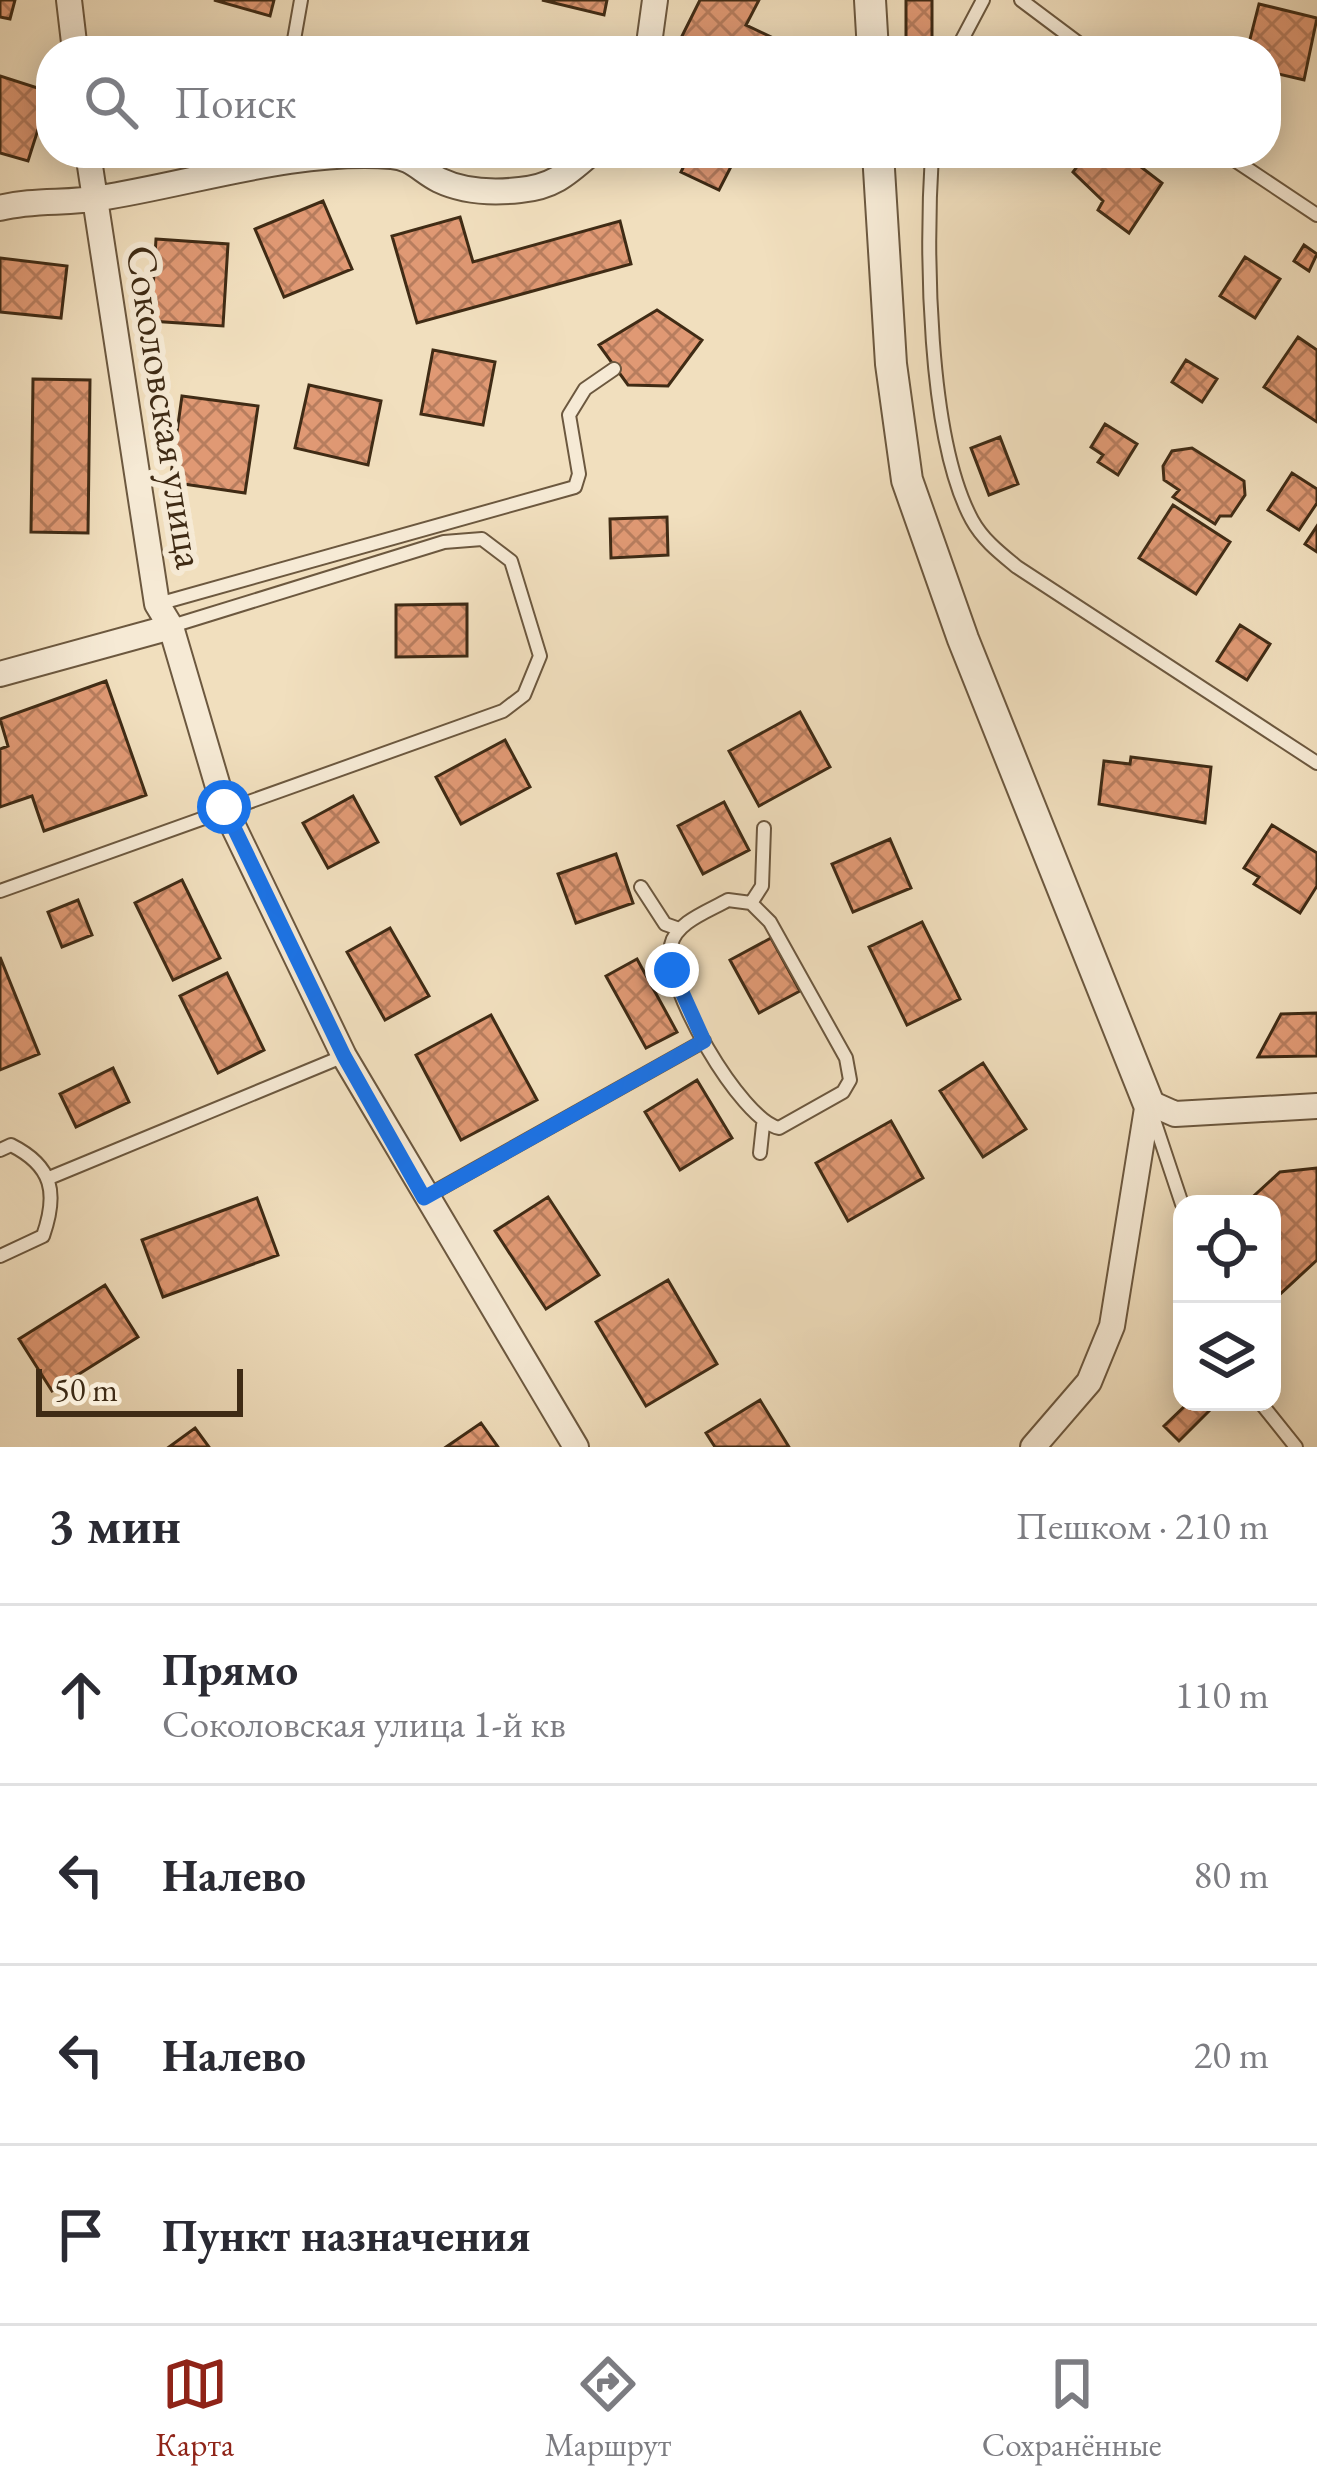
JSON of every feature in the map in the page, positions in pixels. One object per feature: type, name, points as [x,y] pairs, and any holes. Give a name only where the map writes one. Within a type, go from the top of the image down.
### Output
[{"type":"street","points":[[68,0],[73,36]]},
{"type":"street","points":[[650,36],[655,0]]},
{"type":"street","points":[[870,0],[872,36]]},
{"type":"street","name":"Соколовская улица","points":[[90,168],[157,604],[171,627],[224,807],[344,1056],[424,1198],[576,1447]]},
{"type":"street","points":[[0,208],[32,200],[94,200],[233,168]]},
{"type":"street","points":[[422,168],[472,191],[517,191],[555,185],[574,168]]},
{"type":"street","points":[[879,168],[891,364],[907,480],[972,661],[1148,1102],[1112,1326],[1089,1382],[1034,1447]]},
{"type":"street","points":[[0,674],[171,627]]},
{"type":"street","points":[[1148,1102],[1175,1114],[1317,1106]]},
{"type":"lane","points":[[295,36],[301,0]]},
{"type":"lane","points":[[964,36],[983,0]]},
{"type":"lane","points":[[1021,0],[1069,36]]},
{"type":"lane","points":[[932,168],[938,402],[955,477],[973,521],[990,546],[1017,567],[1317,763]]},
{"type":"lane","points":[[1246,168],[1317,215]]},
{"type":"lane","points":[[157,604],[575,487],[579,474],[569,415],[585,389],[614,369]]},
{"type":"lane","points":[[0,891],[224,807],[503,711],[524,695],[540,656],[511,561],[482,539],[444,542],[171,627]]},
{"type":"lane","points":[[751,903],[762,886],[764,828]]},
{"type":"lane","points":[[641,887],[664,924],[679,928]]},
{"type":"lane","points":[[760,1153],[763,1125],[704,1041],[672,970],[670,946],[679,928],[728,901],[751,903],[770,922],[846,1058],[850,1080],[843,1092],[779,1128],[763,1125]]},
{"type":"lane","points":[[424,1198],[704,1041]]},
{"type":"lane","points":[[49,1178],[344,1056]]},
{"type":"lane","points":[[1148,1102],[1179,1195]]},
{"type":"lane","points":[[0,1150],[11,1145],[36,1158],[49,1178],[55,1204],[43,1236],[0,1256]]},
{"type":"lane","points":[[1267,1411],[1296,1447]]},
{"type":"building","points":[[0,0],[15,0],[10,19],[0,17]]},
{"type":"building","points":[[214,0],[274,0],[270,16]]},
{"type":"building","points":[[542,0],[607,0],[604,15]]},
{"type":"building","points":[[700,0],[759,0],[746,25],[769,36],[682,36]]},
{"type":"building","points":[[906,0],[932,0],[932,36],[906,36]]},
{"type":"building","points":[[1259,4],[1317,18],[1304,80],[1281,75],[1281,36],[1251,36]]},
{"type":"building","points":[[0,76],[36,88],[36,136],[28,161],[0,153]]},
{"type":"building","points":[[683,168],[730,168],[719,190],[681,172]]},
{"type":"building","points":[[1076,168],[1142,168],[1162,183],[1129,233],[1098,210],[1103,201],[1073,172]]},
{"type":"building","points":[[323,201],[352,269],[284,297],[255,229]]},
{"type":"building","points":[[460,217],[473,262],[620,221],[631,264],[417,323],[392,236]]},
{"type":"building","points":[[156,239],[228,244],[223,326],[151,321]]},
{"type":"building","points":[[1304,245],[1317,254],[1309,271],[1294,261]]},
{"type":"building","points":[[1245,257],[1280,279],[1255,318],[1220,296]]},
{"type":"building","points":[[0,258],[67,266],[61,318],[0,312]]},
{"type":"building","points":[[657,310],[702,340],[668,386],[628,385],[599,345]]},
{"type":"building","points":[[1298,337],[1317,350],[1317,422],[1264,387]]},
{"type":"building","points":[[433,350],[495,362],[483,425],[421,414]]},
{"type":"building","points":[[1186,360],[1217,379],[1202,402],[1172,382]]},
{"type":"building","points":[[33,379],[90,380],[88,533],[31,532]]},
{"type":"building","points":[[309,385],[381,401],[368,465],[295,448]]},
{"type":"building","points":[[182,396],[258,406],[245,493],[170,482]]},
{"type":"building","points":[[1105,424],[1137,444],[1118,475],[1098,462],[1103,455],[1091,447]]},
{"type":"building","points":[[1000,437],[1018,484],[989,495],[971,448]]},
{"type":"building","points":[[1192,448],[1244,481],[1245,495],[1231,516],[1220,516],[1215,524],[1173,497],[1179,490],[1164,480],[1163,466],[1172,451]]},
{"type":"building","points":[[1292,473],[1317,489],[1317,503],[1299,530],[1268,510]]},
{"type":"building","points":[[1173,505],[1230,542],[1196,594],[1139,558]]},
{"type":"building","points":[[667,517],[668,555],[611,558],[610,519]]},
{"type":"building","points":[[1317,526],[1317,552],[1305,544]]},
{"type":"building","points":[[467,604],[467,656],[396,657],[396,605]]},
{"type":"building","points":[[1240,625],[1270,644],[1247,680],[1217,661]]},
{"type":"building","points":[[106,681],[146,795],[44,831],[32,796],[0,807],[0,749],[8,746],[0,719]]},
{"type":"building","points":[[800,712],[830,767],[759,806],[729,751]]},
{"type":"building","points":[[505,740],[530,787],[461,824],[436,777]]},
{"type":"building","points":[[1131,757],[1211,767],[1205,823],[1099,804],[1104,761],[1130,764]]},
{"type":"building","points":[[353,796],[378,842],[328,868],[303,823]]},
{"type":"building","points":[[724,802],[749,850],[703,874],[678,826]]},
{"type":"building","points":[[1272,825],[1317,853],[1317,886],[1300,913],[1254,884],[1259,877],[1244,868]]},
{"type":"building","points":[[890,839],[911,888],[853,912],[832,864]]},
{"type":"building","points":[[616,854],[633,903],[576,923],[558,874]]},
{"type":"building","points":[[182,880],[220,958],[173,980],[135,903]]},
{"type":"building","points":[[78,900],[92,935],[62,947],[48,912]]},
{"type":"building","points":[[922,922],[960,999],[907,1025],[869,947]]},
{"type":"building","points":[[390,928],[429,996],[385,1020],[347,952]]},
{"type":"building","points":[[771,938],[800,991],[759,1013],[730,960]]},
{"type":"building","points":[[0,957],[39,1054],[0,1070]]},
{"type":"building","points":[[637,959],[677,1032],[646,1048],[606,976]]},
{"type":"building","points":[[227,973],[264,1050],[218,1073],[180,996]]},
{"type":"building","points":[[1317,1013],[1317,1056],[1258,1057],[1281,1014]]},
{"type":"building","points":[[491,1015],[537,1100],[461,1140],[416,1055]]},
{"type":"building","points":[[983,1063],[1026,1129],[983,1157],[940,1091]]},
{"type":"building","points":[[113,1068],[129,1102],[76,1127],[60,1094]]},
{"type":"building","points":[[697,1080],[732,1138],[680,1170],[645,1112]]},
{"type":"building","points":[[891,1121],[923,1178],[848,1221],[816,1163]]},
{"type":"building","points":[[1317,1168],[1317,1260],[1281,1293],[1281,1195],[1255,1195],[1280,1172]]},
{"type":"building","points":[[548,1197],[599,1275],[546,1309],[495,1231]]},
{"type":"building","points":[[257,1198],[278,1255],[163,1297],[142,1240]]},
{"type":"building","points":[[668,1280],[717,1364],[646,1406],[596,1322]]},
{"type":"building","points":[[105,1285],[138,1337],[52,1391],[19,1339]]},
{"type":"building","points":[[760,1400],[789,1447],[715,1447],[706,1433]]},
{"type":"building","points":[[1180,1411],[1209,1411],[1179,1441],[1164,1426]]},
{"type":"building","points":[[481,1423],[498,1447],[446,1447]]},
{"type":"building","points":[[195,1428],[209,1447],[169,1447]]},
{"type":"route","points":[[224,807],[344,1056],[424,1198],[704,1041],[672,970]]}]
